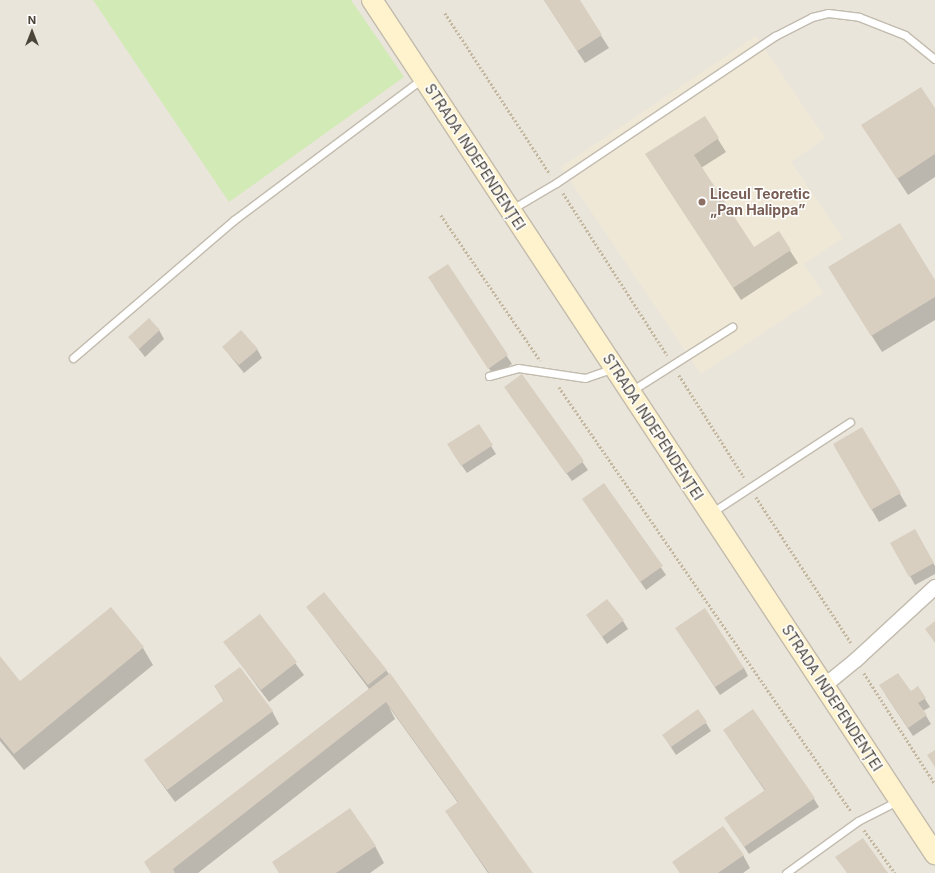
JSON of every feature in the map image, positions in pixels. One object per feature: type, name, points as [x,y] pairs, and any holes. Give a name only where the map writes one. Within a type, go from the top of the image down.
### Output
[{"type":"main road","name":"STRADA INDEPENDENȚEI","points":[[372,0],[935,854]]},
{"type":"street","points":[[824,686],[856,660],[935,586]]},
{"type":"lane","points":[[510,210],[556,183],[775,36],[812,17],[828,13],[859,17],[905,35],[935,59]]},
{"type":"lane","points":[[73,358],[234,220],[423,78]]},
{"type":"lane","points":[[630,392],[732,327]]},
{"type":"lane","points":[[489,376],[518,368],[585,378],[614,368]]},
{"type":"lane","points":[[710,514],[751,489],[850,422]]},
{"type":"lane","points":[[786,873],[858,821],[899,800]]},
{"type":"path","points":[[445,12],[854,648],[856,660],[935,784]]},
{"type":"path","points":[[441,215],[895,873]]},
{"type":"shaded area","points":[[0,0],[935,0],[935,873],[0,873]]},
{"type":"shaded area","name":"Liceul Teoretic „Pan Halippa”","points":[[756,36],[825,138],[791,162],[843,238],[804,264],[823,293],[701,374],[561,167]]},
{"type":"green space","points":[[93,0],[351,0],[404,77],[229,202]]},
{"type":"building","points":[[544,0],[580,0],[602,35],[577,51]]},
{"type":"building","points":[[921,87],[935,108],[935,154],[897,179],[861,125]]},
{"type":"building","points":[[705,116],[719,138],[694,155],[754,247],[779,231],[791,250],[733,288],[645,154]]},
{"type":"building","points":[[900,223],[935,280],[935,297],[871,336],[828,267]]},
{"type":"building","points":[[448,264],[508,355],[488,369],[428,277]]},
{"type":"building","points":[[149,318],[160,330],[139,349],[128,337]]},
{"type":"building","points":[[241,330],[258,349],[239,365],[222,347]]},
{"type":"building","points":[[522,374],[584,461],[566,474],[504,387]]},
{"type":"building","points":[[479,424],[493,445],[461,466],[447,444]]},
{"type":"building","points":[[862,427],[901,493],[871,510],[833,444]]},
{"type":"building","points":[[604,483],[663,566],[640,582],[582,499]]},
{"type":"building","points":[[915,529],[934,563],[909,577],[890,543]]},
{"type":"building","points":[[324,592],[387,670],[368,685],[306,607]]},
{"type":"building","points":[[607,599],[624,620],[602,637],[586,615]]},
{"type":"building","points":[[111,607],[144,647],[14,754],[0,737],[0,656],[20,681]]},
{"type":"building","points":[[705,608],[744,668],[715,687],[675,628]]},
{"type":"building","points":[[260,614],[297,662],[261,690],[223,642]]},
{"type":"building","points":[[935,621],[935,643],[925,629]]},
{"type":"building","points":[[240,667],[273,711],[167,790],[144,760],[224,700],[214,686]]},
{"type":"building","points":[[390,673],[533,873],[489,873],[445,811],[458,802],[386,702],[173,869],[175,873],[151,873],[144,862]]},
{"type":"building","points":[[898,673],[911,691],[918,686],[926,698],[918,703],[927,715],[908,728],[879,685]]},
{"type":"building","points":[[698,709],[707,722],[671,747],[662,735]]},
{"type":"building","points":[[753,709],[815,798],[744,847],[724,818],[765,790],[723,730]]},
{"type":"building","points":[[935,750],[935,767],[927,755]]},
{"type":"building","points":[[350,808],[376,846],[336,873],[279,873],[272,862]]},
{"type":"building","points":[[723,826],[744,855],[718,873],[680,873],[672,862]]},
{"type":"building","points":[[863,838],[888,873],[847,873],[835,857]]},
{"type":"place","name":"Liceul Teoretic „Pan Halippa”","points":[[702,202]]}]
